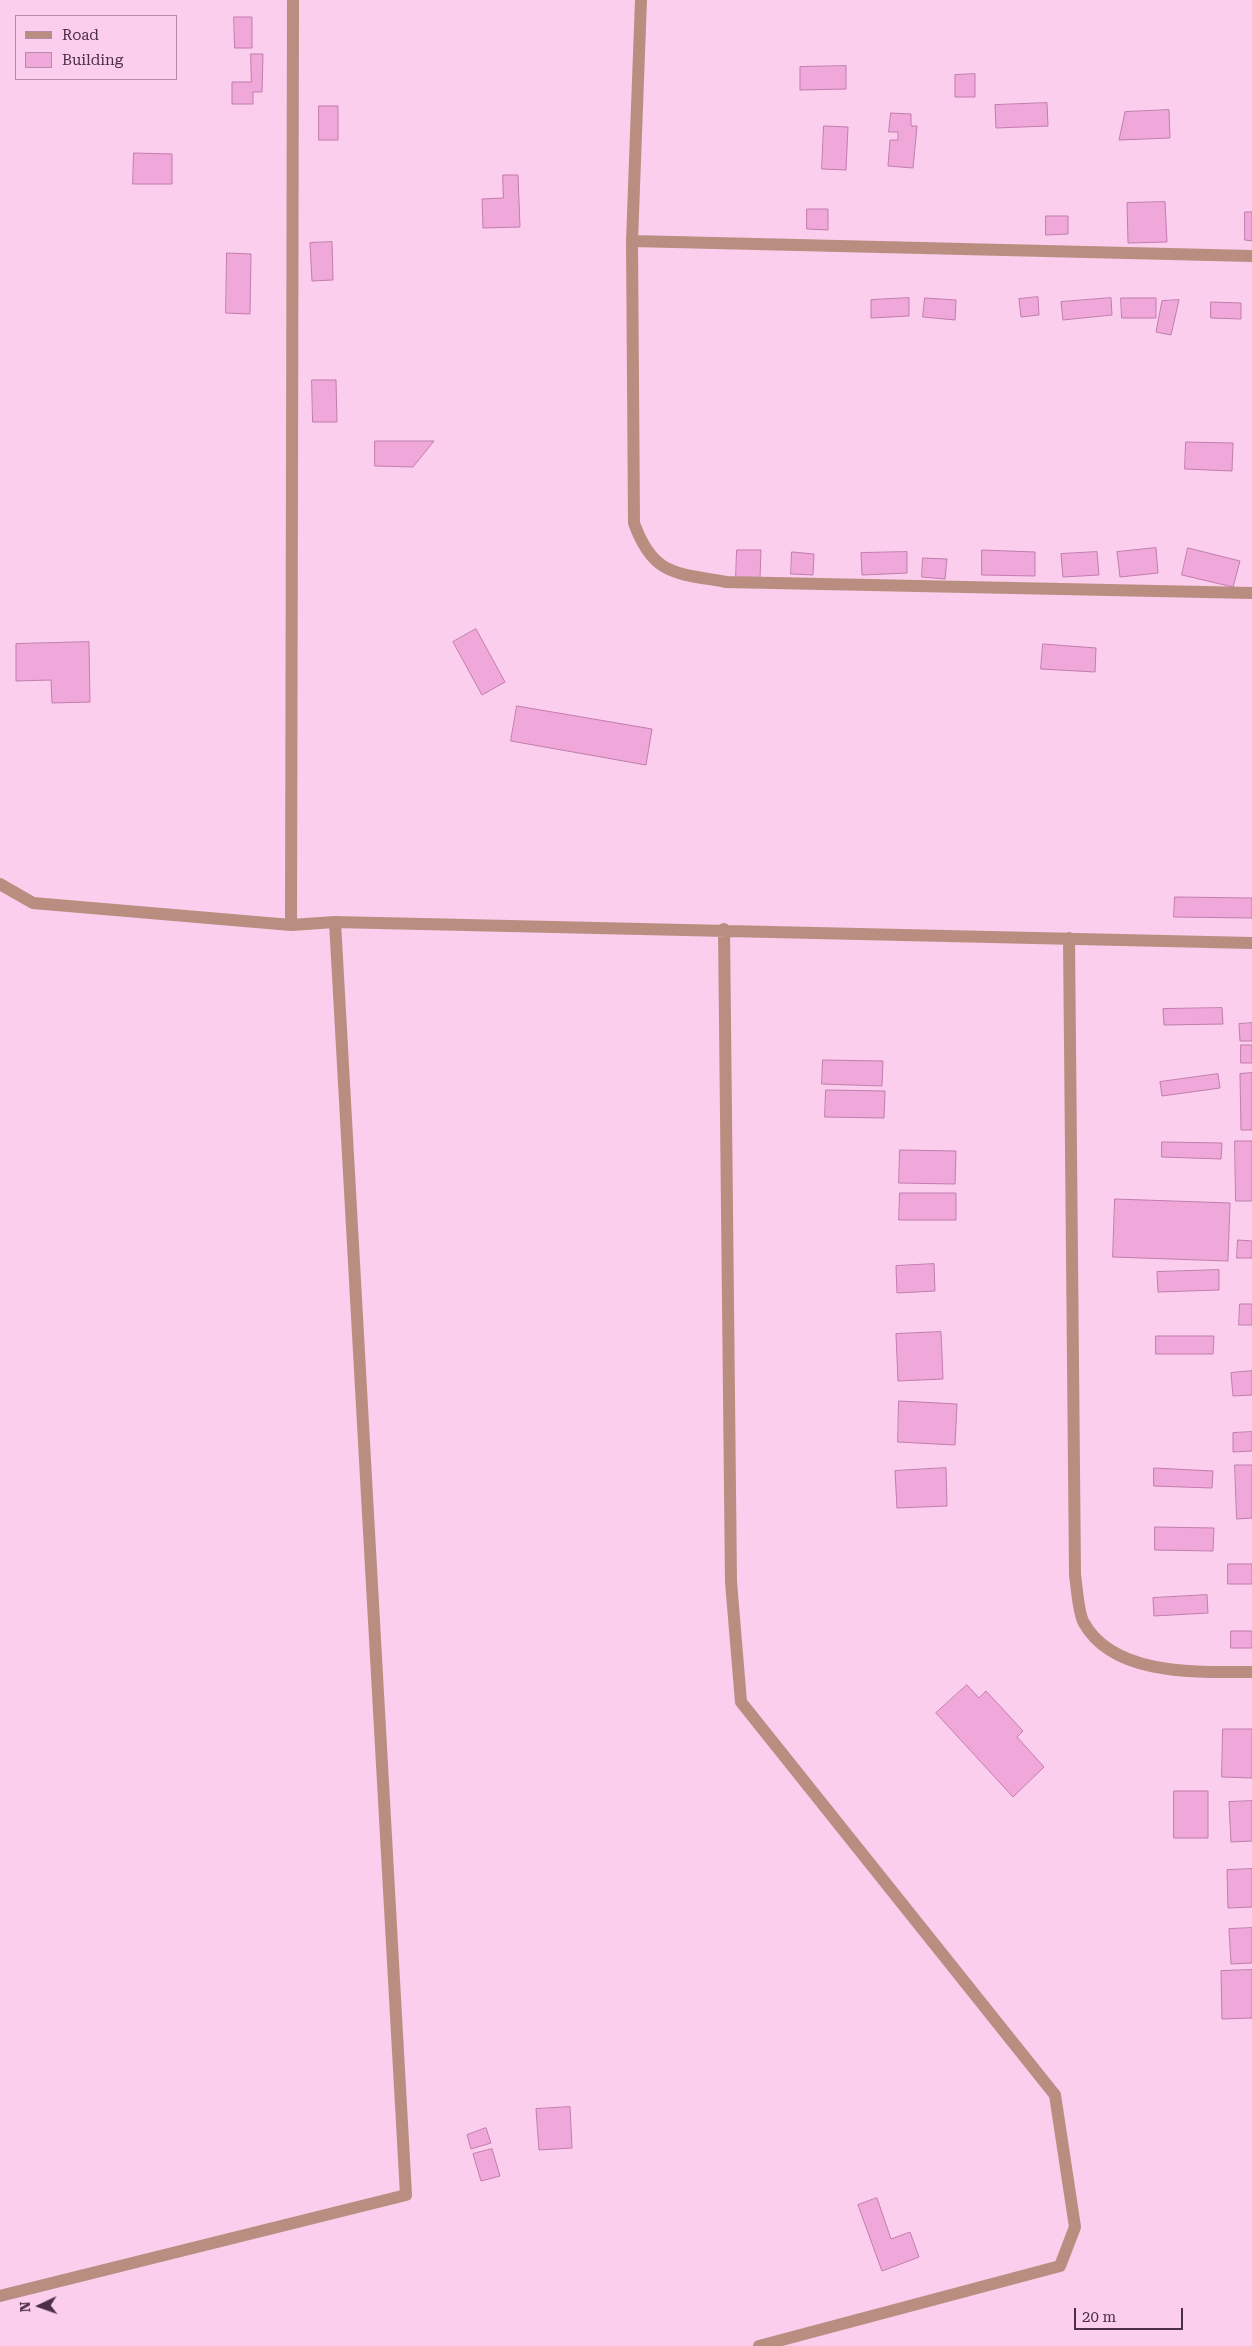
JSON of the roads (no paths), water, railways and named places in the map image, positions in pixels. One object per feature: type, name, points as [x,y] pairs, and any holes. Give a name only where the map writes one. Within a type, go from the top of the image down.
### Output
[{"type":"street","points":[[291,924],[293,0]]},
{"type":"street","points":[[641,0],[632,241],[634,523],[641,544],[657,564],[678,573],[726,582],[1252,593]]},
{"type":"street","points":[[632,241],[1252,256]]},
{"type":"street","points":[[0,884],[33,904],[291,924],[335,922],[1252,943]]},
{"type":"street","points":[[0,2296],[406,2196],[335,922]]},
{"type":"street","points":[[724,930],[731,1582],[741,1702],[1055,2094],[1075,2227],[1060,2266],[759,2346]]},
{"type":"street","points":[[1069,938],[1074,1575],[1083,1623],[1104,1646],[1131,1660],[1181,1672],[1252,1672]]}]
